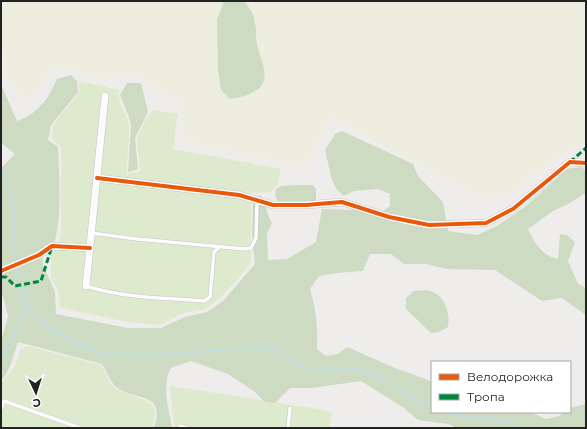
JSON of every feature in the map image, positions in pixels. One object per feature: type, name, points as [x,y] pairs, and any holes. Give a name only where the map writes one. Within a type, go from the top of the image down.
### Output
[{"type":"street","points":[[86,286],[105,96]]},
{"type":"street","points":[[97,178],[239,195],[273,205],[306,205],[342,202],[389,216],[429,225],[486,223],[513,209],[570,162],[586,163]]},
{"type":"street","points":[[4,270],[39,255],[52,246],[90,248]]},
{"type":"lane","points":[[91,233],[219,247],[251,248],[256,238],[257,200]]},
{"type":"lane","points":[[86,286],[96,290],[122,294],[204,301],[210,297],[214,252],[219,247]]},
{"type":"lane","points":[[1,410],[4,401],[80,428]]},
{"type":"lane","points":[[288,428],[290,408]]},
{"type":"lane","points":[[180,426],[187,428]]},
{"type":"shaded area","points":[[1,1],[586,1],[586,144],[573,147],[503,197],[480,196],[328,117],[307,167],[182,140],[182,103],[135,74],[108,79],[53,66],[30,102],[7,79],[1,48]]},
{"type":"green space","points":[[224,1],[244,1],[251,11],[254,17],[256,41],[264,71],[263,81],[258,89],[246,95],[230,99],[221,90],[218,70],[217,20]]},
{"type":"green space","points":[[71,75],[77,81],[78,92],[51,125],[48,140],[58,147],[59,210],[53,247],[42,252],[43,265],[55,292],[56,314],[128,328],[161,328],[185,317],[207,312],[223,301],[255,264],[252,233],[253,200],[260,195],[264,201],[272,223],[267,234],[268,260],[287,259],[316,242],[322,209],[383,211],[390,206],[390,194],[378,189],[354,191],[344,196],[337,190],[332,180],[325,150],[335,134],[342,131],[413,164],[418,176],[443,202],[448,231],[477,235],[497,226],[526,206],[567,169],[582,167],[586,172],[586,193],[553,211],[528,229],[533,239],[543,252],[558,259],[560,234],[567,235],[575,242],[568,261],[578,284],[586,288],[586,315],[562,298],[542,301],[495,270],[446,269],[426,264],[404,264],[391,254],[370,254],[363,271],[319,276],[310,289],[316,319],[317,349],[326,356],[338,354],[347,347],[395,368],[428,380],[431,382],[431,413],[532,413],[546,419],[559,416],[564,413],[571,413],[571,408],[586,404],[586,428],[457,428],[448,424],[418,420],[404,408],[361,381],[312,388],[290,388],[275,403],[265,402],[255,392],[228,374],[191,361],[171,368],[168,375],[166,390],[172,428],[154,428],[157,416],[156,408],[153,403],[148,399],[117,388],[102,364],[18,342],[9,367],[1,381],[1,341],[8,317],[4,299],[1,294],[1,168],[15,154],[1,143],[1,84],[17,121],[31,114],[42,104],[50,93],[57,79]]},
{"type":"green space","points":[[79,81],[119,90],[120,101],[127,117],[129,130],[127,174],[140,171],[137,138],[145,121],[153,110],[178,114],[173,149],[281,169],[278,184],[271,192],[251,193],[251,261],[242,274],[220,298],[206,309],[184,313],[159,325],[128,322],[60,308],[58,291],[51,278],[51,252],[57,248],[61,232],[61,147],[52,139],[53,125],[79,92]]},
{"type":"green space","points":[[127,83],[141,83],[148,112],[135,138],[138,169],[128,172],[131,126],[120,95]]},
{"type":"green space","points":[[313,185],[316,189],[316,201],[311,203],[279,203],[275,196],[276,189],[281,186]]},
{"type":"green space","points":[[427,290],[435,293],[442,299],[447,310],[449,319],[448,327],[439,332],[431,333],[406,309],[406,298],[414,291]]},
{"type":"green space","points":[[27,346],[101,365],[115,388],[149,402],[153,406],[155,411],[152,428],[1,428],[1,384],[15,366],[20,350]]},
{"type":"green space","points":[[170,386],[325,410],[332,414],[329,428],[174,428]]},
{"type":"waterway","points":[[1,168],[13,200],[16,262]]},
{"type":"waterway","points":[[16,267],[27,307],[54,332],[97,353],[144,355],[270,347],[312,371],[358,368],[384,380],[415,399],[431,405]]},
{"type":"waterway","points":[[1,357],[9,345],[27,307]]},
{"type":"waterway","points":[[452,413],[459,416],[502,420],[521,428]]},
{"type":"marked path","points":[[570,162],[586,148]]},
{"type":"marked path","points":[[1,277],[6,277],[15,286],[41,281],[52,246]]},
{"type":"cycle path","points":[[97,178],[239,195],[273,205],[306,205],[342,202],[389,217],[429,225],[486,223],[513,209],[570,162],[586,163]]},
{"type":"cycle path","points":[[1,271],[39,255],[52,246],[90,248]]}]
